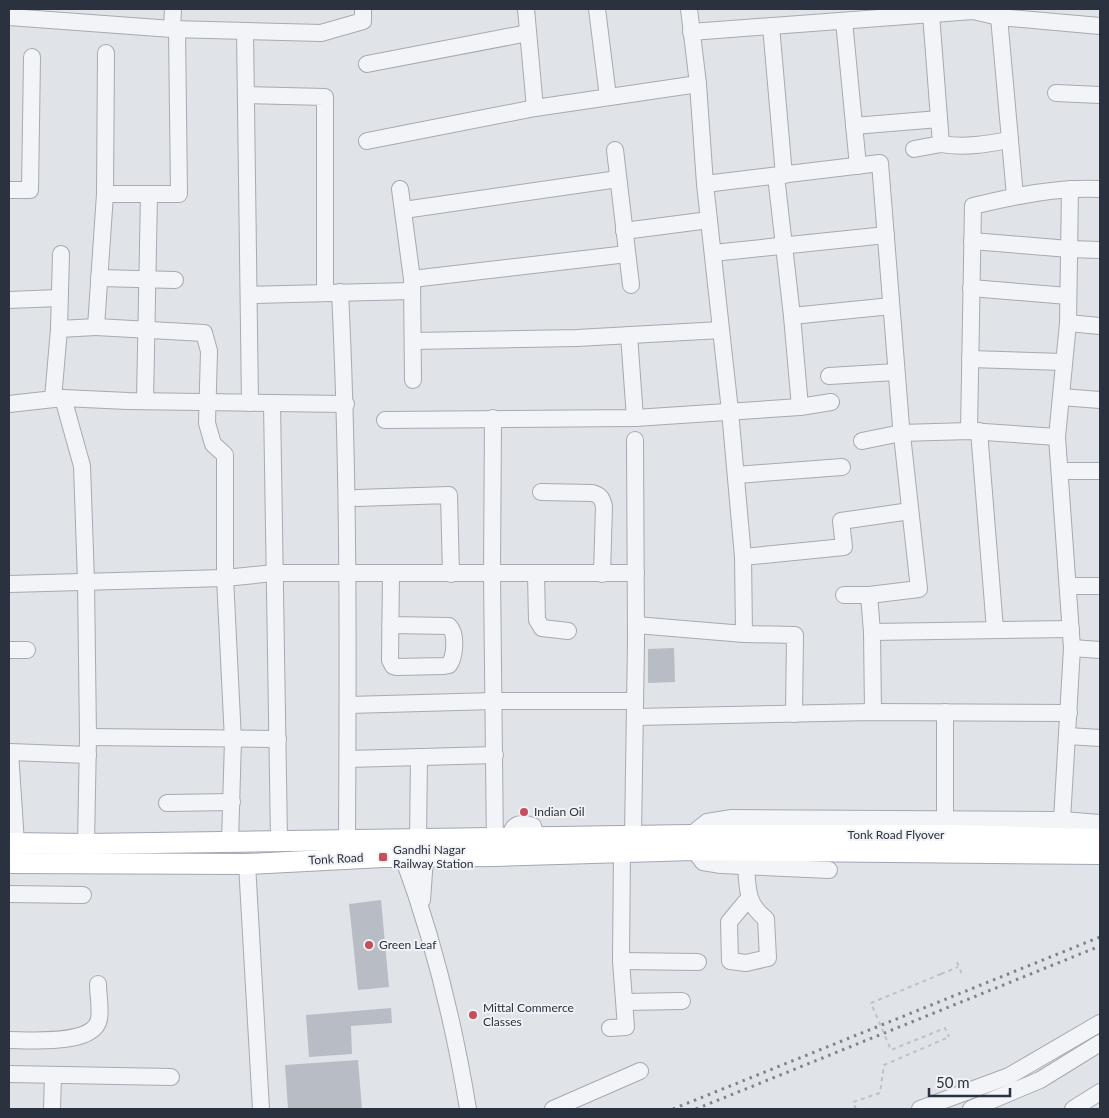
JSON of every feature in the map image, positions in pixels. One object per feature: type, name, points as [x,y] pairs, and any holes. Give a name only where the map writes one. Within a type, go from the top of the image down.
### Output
[{"type":"main road","name":"Tonk Road Flyover","points":[[716,843],[942,835],[1100,838]]},
{"type":"main road","name":"Tonk Road","points":[[9,863],[247,864],[403,857],[425,858],[536,836],[628,843]]},
{"type":"main road","name":"Tonk Road","points":[[12,844],[347,839],[418,839],[500,844],[692,842]]},
{"type":"main road","name":"Tonk Road Flyover","points":[[692,842],[1100,854]]},
{"type":"street","points":[[105,194],[179,194],[173,9]]},
{"type":"street","points":[[9,17],[174,29],[245,32],[321,32],[363,21],[363,9]]},
{"type":"street","points":[[526,9],[535,108]]},
{"type":"street","points":[[597,9],[608,97]]},
{"type":"street","points":[[689,9],[698,84],[705,184],[736,475],[743,557],[744,634]]},
{"type":"street","points":[[691,32],[973,11],[999,17],[1100,26]]},
{"type":"street","points":[[931,14],[941,144]]},
{"type":"street","points":[[999,17],[1015,196]]},
{"type":"street","points":[[844,21],[858,166]]},
{"type":"street","points":[[771,26],[784,246],[800,407]]},
{"type":"street","points":[[245,32],[250,403]]},
{"type":"street","points":[[367,64],[528,33]]},
{"type":"street","points":[[96,327],[105,194],[106,53]]},
{"type":"street","points":[[9,190],[30,190],[32,57]]},
{"type":"street","points":[[367,141],[535,108],[698,84]]},
{"type":"street","points":[[1056,93],[1100,95]]},
{"type":"street","points":[[247,95],[325,97],[333,292],[346,404],[348,574],[347,839]]},
{"type":"street","points":[[854,126],[939,119]]},
{"type":"street","points":[[914,149],[941,144],[955,146],[1010,140]]},
{"type":"street","points":[[615,150],[631,285]]},
{"type":"street","points":[[705,184],[880,164],[901,433],[919,589],[869,595],[844,595]]},
{"type":"street","points":[[404,210],[618,179]]},
{"type":"street","points":[[400,189],[412,285],[413,380]]},
{"type":"street","points":[[1062,820],[1072,648],[1057,438],[1068,323],[1070,189]]},
{"type":"street","points":[[995,629],[974,431],[970,359],[972,206],[1015,196],[1070,189],[1100,189]]},
{"type":"street","points":[[145,401],[149,195]]},
{"type":"street","points":[[624,231],[709,220]]},
{"type":"street","points":[[713,253],[886,235]]},
{"type":"street","points":[[972,241],[1069,250],[1100,250]]},
{"type":"street","points":[[61,254],[58,398],[82,466],[88,737],[86,844]]},
{"type":"street","points":[[249,295],[333,292],[412,285],[627,254]]},
{"type":"street","points":[[99,278],[176,280]]},
{"type":"street","points":[[971,288],[1068,296]]},
{"type":"street","points":[[9,300],[59,298]]},
{"type":"street","points":[[792,316],[891,306]]},
{"type":"street","points":[[1068,323],[1100,326]]},
{"type":"street","points":[[59,329],[96,327],[204,333],[209,351],[207,423],[213,444],[225,455],[225,578],[233,740],[230,842]]},
{"type":"street","points":[[413,341],[577,338],[721,330]]},
{"type":"street","points":[[629,335],[635,418]]},
{"type":"street","points":[[970,359],[1064,362]]},
{"type":"street","points":[[830,376],[896,372]]},
{"type":"street","points":[[1061,397],[1100,400]]},
{"type":"street","points":[[9,404],[58,398],[346,404]]},
{"type":"street","points":[[385,420],[635,418],[800,407],[831,402]]},
{"type":"street","points":[[272,403],[279,840]]},
{"type":"street","points":[[493,418],[492,574],[495,755],[500,844]]},
{"type":"street","points":[[862,442],[901,433],[974,431],[1057,438]]},
{"type":"street","points":[[610,1028],[626,1027],[621,961],[635,709],[635,440]]},
{"type":"street","points":[[736,475],[842,467]]},
{"type":"street","points":[[1060,471],[1100,471]]},
{"type":"street","points":[[541,492],[592,493],[598,494],[602,498],[604,506],[602,574]]},
{"type":"street","points":[[357,498],[449,495],[451,574]]},
{"type":"street","points":[[743,557],[844,547],[841,521],[910,511]]},
{"type":"street","points":[[9,584],[225,578],[274,573],[636,573]]},
{"type":"street","points":[[390,625],[391,574]]},
{"type":"street","points":[[536,574],[537,620],[542,628],[568,630]]},
{"type":"street","points":[[1068,586],[1100,586]]},
{"type":"street","points":[[869,595],[872,632],[873,712]]},
{"type":"street","points":[[636,626],[744,634],[795,635],[794,714]]},
{"type":"street","points":[[872,632],[1071,629]]},
{"type":"street","points":[[1072,648],[1100,650]]},
{"type":"street","points":[[9,650],[27,650]]},
{"type":"street","points":[[348,705],[495,701],[635,709],[794,714],[873,712],[1068,713]]},
{"type":"street","points":[[945,712],[945,819]]},
{"type":"street","points":[[1067,736],[1100,738]]},
{"type":"street","points":[[88,737],[278,739]]},
{"type":"street","points":[[12,844],[10,752],[88,755]]},
{"type":"street","points":[[348,760],[495,755]]},
{"type":"street","points":[[418,839],[419,757]]},
{"type":"street","points":[[167,804],[232,802]]},
{"type":"street","points":[[829,870],[703,862],[692,842],[707,822],[732,818],[1062,820],[1100,823]]},
{"type":"street","points":[[403,857],[422,907],[444,991],[468,1109]]},
{"type":"street","points":[[422,907],[425,858]]},
{"type":"street","points":[[247,864],[261,1109]]},
{"type":"street","points":[[746,866],[749,898]]},
{"type":"street","points":[[9,894],[83,894]]},
{"type":"street","points":[[621,961],[698,962]]},
{"type":"street","points":[[9,1040],[64,1039],[87,1034],[94,1029],[98,1021],[98,984]]},
{"type":"street","points":[[625,1002],[682,1001]]},
{"type":"street","points":[[920,1109],[1009,1076],[1100,1024]]},
{"type":"street","points":[[971,1109],[1040,1080],[1100,1043]]},
{"type":"street","points":[[553,1109],[640,1071]]},
{"type":"street","points":[[9,1074],[171,1077]]},
{"type":"street","points":[[52,1109],[53,1075]]},
{"type":"street","points":[[1073,1109],[1100,1092]]},
{"type":"path","points":[[957,962],[963,978]]},
{"type":"path","points":[[856,1109],[853,1102],[880,1093],[884,1065],[949,1037],[946,1028],[891,1050],[871,1003],[958,967]]},
{"type":"building","points":[[674,648],[675,682],[648,683],[648,649]]},
{"type":"building","name":"Green Leaf","points":[[381,900],[389,987],[358,990],[349,904]]},
{"type":"building","points":[[391,1008],[392,1023],[351,1026],[352,1054],[309,1057],[306,1015]]},
{"type":"building","points":[[358,1060],[362,1109],[288,1109],[285,1065]]},
{"type":"railway","points":[[673,1109],[1100,937]]},
{"type":"railway","points":[[696,1109],[1100,946]]},
{"type":"place","name":"Indian Oil","points":[[524,812]]},
{"type":"place","name":"Gandhi Nagar Railway Station","points":[[383,857]]},
{"type":"place","name":"Green Leaf","points":[[369,945]]},
{"type":"place","name":"Mittal Commerce Classes","points":[[473,1015]]}]
